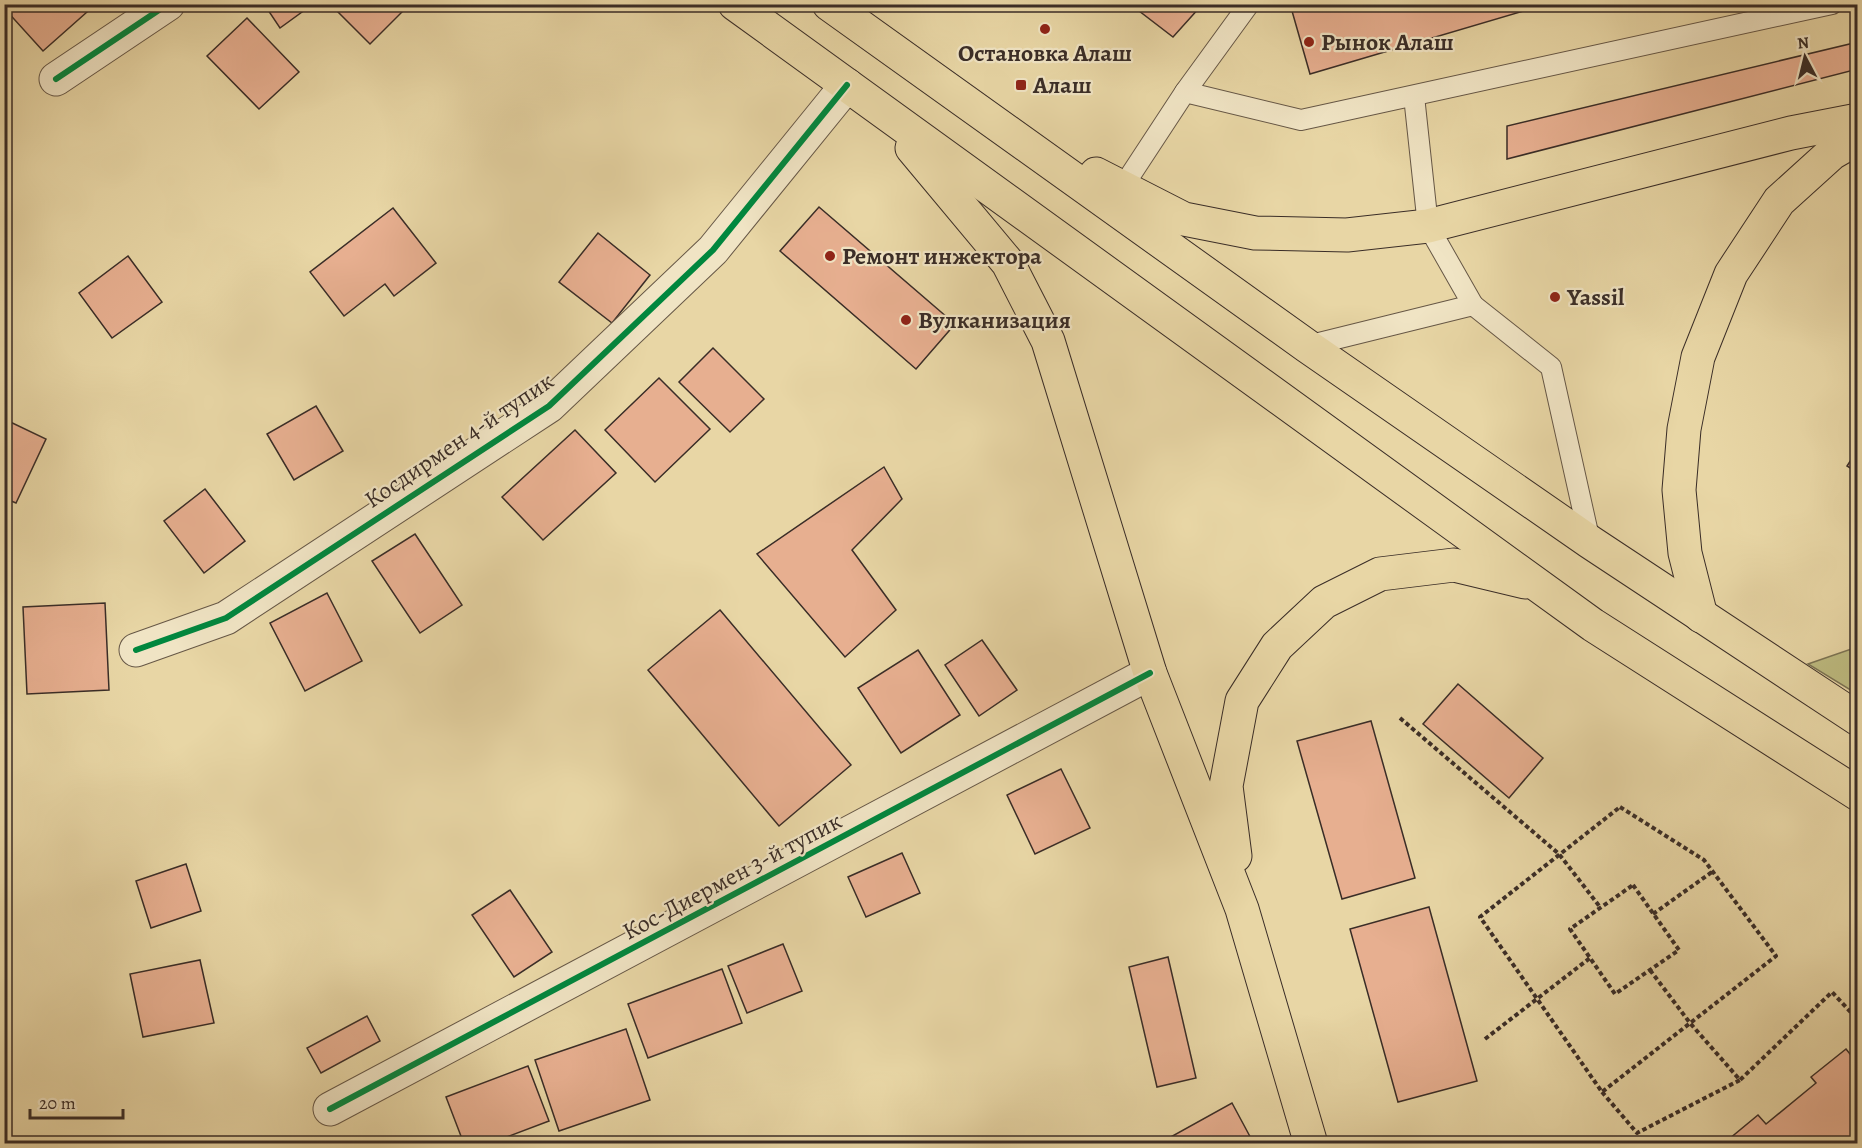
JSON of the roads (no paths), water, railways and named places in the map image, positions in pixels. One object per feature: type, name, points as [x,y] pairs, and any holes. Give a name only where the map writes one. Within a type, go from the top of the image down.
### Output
[{"type":"highway","points":[[735,4],[1593,625],[1857,794]]},
{"type":"highway","points":[[829,4],[1307,346],[1590,542],[1857,719]]},
{"type":"highway","points":[[965,101],[1122,188],[1184,219],[1255,233],[1347,235],[1428,226],[1791,133],[1857,120]]},
{"type":"highway","points":[[890,117],[899,132],[1008,263],[1048,341],[1150,673],[1242,909],[1311,1143]]},
{"type":"highway","points":[[1701,616],[1685,553],[1679,490],[1684,429],[1698,357],[1731,274],[1779,201],[1832,153],[1857,138]]},
{"type":"highway","points":[[1242,909],[1226,786],[1242,701],[1277,646],[1324,602],[1380,574],[1454,565],[1538,585]]},
{"type":"street","points":[[56,78],[168,4]]},
{"type":"street","name":"Косдирмен 4-й тупик","points":[[136,650],[226,618],[549,406],[713,250],[847,85]]},
{"type":"street","name":"Кос-Диермен 3-й тупик","points":[[330,1110],[1150,673]]},
{"type":"lane","points":[[1122,188],[1185,92],[1249,4]]},
{"type":"lane","points":[[1185,92],[1300,120],[1832,4]]},
{"type":"lane","points":[[1414,96],[1428,226],[1473,305],[1551,368],[1590,542]]},
{"type":"lane","points":[[1307,346],[1473,305]]},
{"type":"place","name":"Остановка Алаш","points":[[1045,29]]},
{"type":"place","name":"Рынок Алаш","points":[[1309,42]]},
{"type":"place","name":"Алаш","points":[[1021,85]]},
{"type":"place","name":"Ремонт инжектора","points":[[830,256]]},
{"type":"place","name":"Yassil","points":[[1555,297]]},
{"type":"place","name":"Вулканизация","points":[[906,320]]}]
